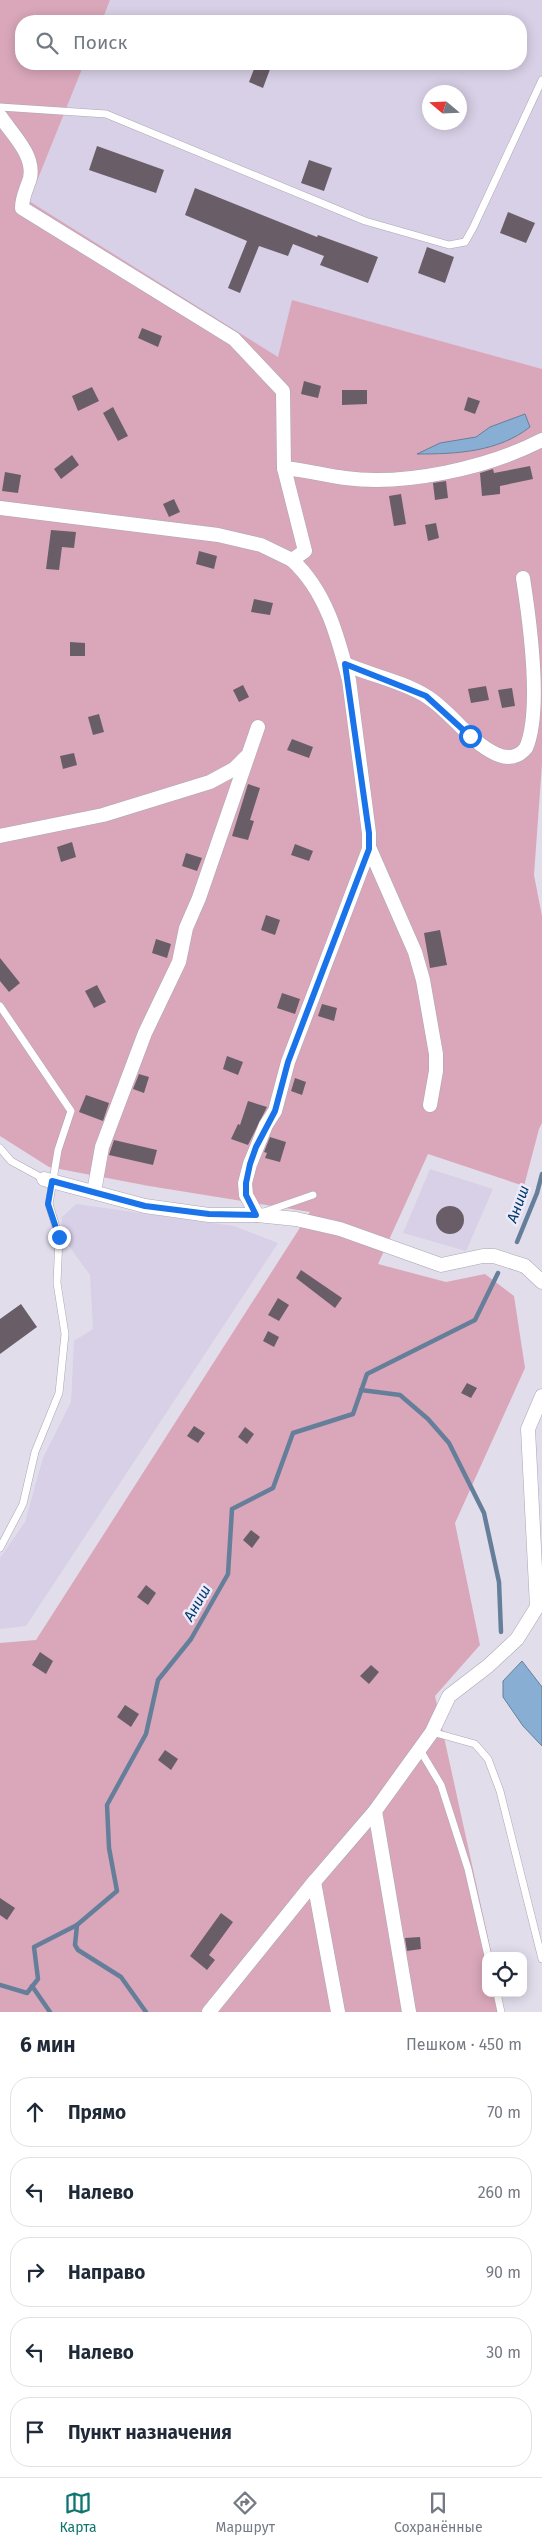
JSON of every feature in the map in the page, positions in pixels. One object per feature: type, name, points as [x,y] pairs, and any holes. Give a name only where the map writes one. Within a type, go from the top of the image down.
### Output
[{"type":"street","points":[[0,116],[30,159],[30,177],[22,197],[22,208],[234,339],[283,391],[284,468],[305,550],[292,560]]},
{"type":"street","points":[[284,468],[360,479],[415,476],[454,471],[529,447],[542,440]]},
{"type":"street","points":[[0,508],[218,535],[261,545],[292,560],[310,578],[323,602],[345,664],[369,833],[369,847],[365,864],[288,1062],[275,1111],[256,1147],[250,1164],[246,1183],[246,1195],[256,1215]]},
{"type":"street","points":[[345,664],[426,696],[470,736],[496,754],[512,757],[522,754],[531,743],[538,727],[541,692],[523,578]]},
{"type":"street","points":[[94,1192],[102,1147],[145,1033],[179,962],[186,928],[200,898],[258,727]]},
{"type":"street","points":[[0,836],[102,815],[210,782],[234,769],[248,754]]},
{"type":"street","points":[[369,847],[414,952],[422,980],[436,1054],[436,1071],[430,1105]]},
{"type":"street","points":[[48,1180],[145,1206],[209,1214],[256,1215],[296,1219],[340,1229],[441,1265],[483,1256],[494,1256],[525,1266],[542,1282]]},
{"type":"street","points":[[209,2012],[314,1882],[375,1812],[432,1732],[449,1696],[488,1666],[517,1639],[537,1607],[528,1429],[542,1396]]},
{"type":"street","points":[[375,1812],[409,2012]]},
{"type":"street","points":[[314,1882],[338,2012]]},
{"type":"lane","points":[[0,108],[106,114],[365,221],[449,244],[465,242],[473,228],[542,80]]},
{"type":"lane","points":[[0,1006],[71,1112],[48,1180],[48,1204],[59,1237],[57,1283],[65,1334],[59,1393],[35,1452],[23,1504],[0,1548]]},
{"type":"lane","points":[[0,1148],[11,1161],[48,1180]]},
{"type":"lane","points":[[256,1215],[313,1195]]},
{"type":"lane","points":[[525,1266],[542,1270]]},
{"type":"lane","points":[[432,1732],[475,1744],[488,1759],[500,1791],[542,1959]]},
{"type":"lane","points":[[420,1750],[441,1785],[468,1869],[487,1952]]},
{"type":"lane","points":[[497,1997],[501,2012]]},
{"type":"shaded area","points":[[0,0],[110,0],[104,15],[15,15],[15,70],[82,70],[29,201],[278,357],[292,300],[542,369],[542,764],[534,875],[542,916],[542,1123],[524,1186],[428,1154],[378,1264],[446,1282],[485,1274],[514,1296],[525,1368],[455,1523],[480,1645],[435,1696],[491,1952],[482,1952],[482,1997],[501,1997],[504,2012],[0,2012],[0,1643],[36,1640],[310,1212],[149,1186],[49,1167],[0,1136]]},
{"type":"shaded area","points":[[110,0],[542,0],[542,369],[292,301],[278,358],[29,201],[82,70],[527,70],[527,15],[104,15]]},
{"type":"shaded area","points":[[430,1169],[493,1189],[466,1251],[403,1233]]},
{"type":"shaded area","points":[[76,1204],[234,1226],[278,1243],[26,1626],[0,1629],[0,1558],[25,1522],[43,1458],[71,1402],[74,1341],[93,1329],[90,1275],[61,1235],[62,1217]]},
{"type":"water","points":[[525,414],[530,427],[518,435],[491,447],[462,452],[417,454],[440,443],[476,437],[490,427]]},
{"type":"water","points":[[522,1661],[542,1687],[542,1746],[523,1726],[503,1697],[503,1681]]},
{"type":"building","points":[[254,70],[270,70],[263,88],[249,82]]},
{"type":"building","points":[[97,146],[164,170],[156,193],[89,170]]},
{"type":"building","points":[[309,160],[332,168],[324,191],[301,183]]},
{"type":"building","points":[[195,188],[317,237],[318,235],[378,257],[368,283],[320,265],[324,256],[293,244],[288,256],[259,246],[240,293],[228,288],[247,241],[185,215]]},
{"type":"building","points":[[508,212],[535,223],[526,243],[500,233]]},
{"type":"building","points":[[427,247],[454,257],[445,283],[418,273]]},
{"type":"building","points":[[142,328],[162,336],[158,347],[138,338]]},
{"type":"building","points":[[304,381],[321,386],[318,398],[301,394]]},
{"type":"building","points":[[92,387],[99,401],[78,411],[72,396]]},
{"type":"building","points":[[342,390],[367,390],[367,404],[342,405]]},
{"type":"building","points":[[468,397],[480,401],[475,414],[464,410]]},
{"type":"building","points":[[113,407],[128,436],[118,441],[103,413]]},
{"type":"building","points":[[72,455],[79,465],[61,479],[54,469]]},
{"type":"building","points":[[530,466],[533,479],[500,486],[500,494],[482,496],[480,473],[493,469],[494,473]]},
{"type":"building","points":[[5,472],[21,475],[18,493],[2,491]]},
{"type":"building","points":[[446,481],[448,498],[435,500],[433,483]]},
{"type":"building","points":[[401,494],[406,524],[394,526],[389,496]]},
{"type":"building","points":[[174,499],[180,512],[169,517],[163,504]]},
{"type":"building","points":[[436,523],[439,538],[428,541],[425,525]]},
{"type":"building","points":[[51,530],[76,532],[74,548],[62,547],[59,570],[46,569]]},
{"type":"building","points":[[199,551],[217,556],[214,569],[196,564]]},
{"type":"building","points":[[254,599],[273,603],[270,615],[251,612]]},
{"type":"building","points":[[70,642],[85,643],[85,656],[70,656]]},
{"type":"building","points":[[243,685],[249,697],[239,702],[233,690]]},
{"type":"building","points":[[486,686],[489,700],[471,703],[468,689]]},
{"type":"building","points":[[512,688],[515,706],[502,708],[498,690]]},
{"type":"building","points":[[99,714],[104,732],[93,735],[88,717]]},
{"type":"building","points":[[292,739],[313,747],[309,758],[287,750]]},
{"type":"building","points":[[74,753],[77,765],[63,769],[60,756]]},
{"type":"building","points":[[248,784],[260,788],[250,820],[254,821],[248,840],[232,836]]},
{"type":"building","points":[[72,842],[76,857],[61,862],[57,847]]},
{"type":"building","points":[[295,844],[313,851],[309,861],[291,855]]},
{"type":"building","points":[[186,853],[202,858],[197,871],[182,866]]},
{"type":"building","points":[[266,915],[280,920],[275,935],[261,930]]},
{"type":"building","points":[[440,930],[447,965],[430,968],[424,933]]},
{"type":"building","points":[[156,939],[171,944],[167,958],[152,953]]},
{"type":"building","points":[[0,958],[20,983],[9,992],[0,981]]},
{"type":"building","points":[[97,985],[106,1002],[94,1008],[85,991]]},
{"type":"building","points":[[282,993],[300,999],[295,1014],[277,1008]]},
{"type":"building","points":[[322,1004],[337,1008],[334,1021],[318,1016]]},
{"type":"building","points":[[227,1056],[243,1062],[238,1075],[223,1069]]},
{"type":"building","points":[[139,1074],[149,1077],[144,1093],[133,1089]]},
{"type":"building","points":[[295,1078],[306,1082],[302,1095],[291,1091]]},
{"type":"building","points":[[86,1095],[109,1103],[103,1121],[79,1112]]},
{"type":"building","points":[[248,1101],[267,1107],[248,1145],[231,1139],[238,1124],[240,1125]]},
{"type":"building","points":[[270,1137],[286,1142],[280,1162],[265,1158],[267,1153],[264,1152]]},
{"type":"building","points":[[114,1140],[157,1150],[153,1165],[109,1155]]},
{"type":"building","points":[[450,1206],[460,1210],[464,1220],[460,1230],[450,1234],[440,1230],[436,1220],[440,1210]]},
{"type":"building","points":[[301,1270],[342,1298],[335,1308],[296,1278]]},
{"type":"building","points":[[278,1298],[289,1305],[279,1321],[268,1315]]},
{"type":"building","points":[[21,1304],[37,1327],[0,1354],[0,1319]]},
{"type":"building","points":[[268,1331],[279,1337],[274,1347],[263,1341]]},
{"type":"building","points":[[467,1383],[477,1388],[471,1398],[461,1393]]},
{"type":"building","points":[[194,1426],[205,1433],[198,1443],[187,1436]]},
{"type":"building","points":[[245,1427],[254,1434],[247,1444],[238,1437]]},
{"type":"building","points":[[251,1530],[260,1537],[252,1548],[243,1540]]},
{"type":"building","points":[[146,1585],[156,1593],[148,1605],[137,1597]]},
{"type":"building","points":[[40,1652],[53,1661],[46,1674],[32,1665]]},
{"type":"building","points":[[371,1665],[379,1672],[369,1684],[360,1676]]},
{"type":"building","points":[[125,1705],[139,1714],[131,1727],[117,1717]]},
{"type":"building","points":[[165,1750],[178,1759],[171,1770],[158,1760]]},
{"type":"building","points":[[0,1898],[15,1908],[7,1920],[0,1915]]},
{"type":"building","points":[[221,1913],[233,1922],[209,1955],[215,1960],[207,1970],[190,1956]]},
{"type":"building","points":[[420,1937],[421,1949],[407,1951],[405,1938]]},
{"type":"waterway","name":"Аниш","points":[[517,1242],[537,1193],[542,1174]]},
{"type":"waterway","name":"Аниш","points":[[0,1985],[27,1993],[38,1979],[34,1947],[77,1925],[117,1891],[109,1848],[107,1805],[146,1734],[158,1680],[191,1639],[228,1574],[232,1509],[273,1488],[293,1433],[353,1414],[367,1374],[475,1320],[498,1273]]},
{"type":"waterway","points":[[361,1390],[400,1395],[428,1419],[449,1443],[484,1513],[499,1582],[501,1632]]},
{"type":"waterway","points":[[77,1925],[75,1945],[78,1950],[121,1977],[146,2012]]},
{"type":"waterway","points":[[32,1986],[50,2012]]},
{"type":"route","points":[[59,1237],[48,1204],[52,1181],[145,1206],[209,1214],[256,1215],[246,1195],[246,1183],[250,1164],[256,1147],[275,1111],[288,1062],[365,864],[369,849],[369,833],[345,664],[426,696],[470,736]]}]
